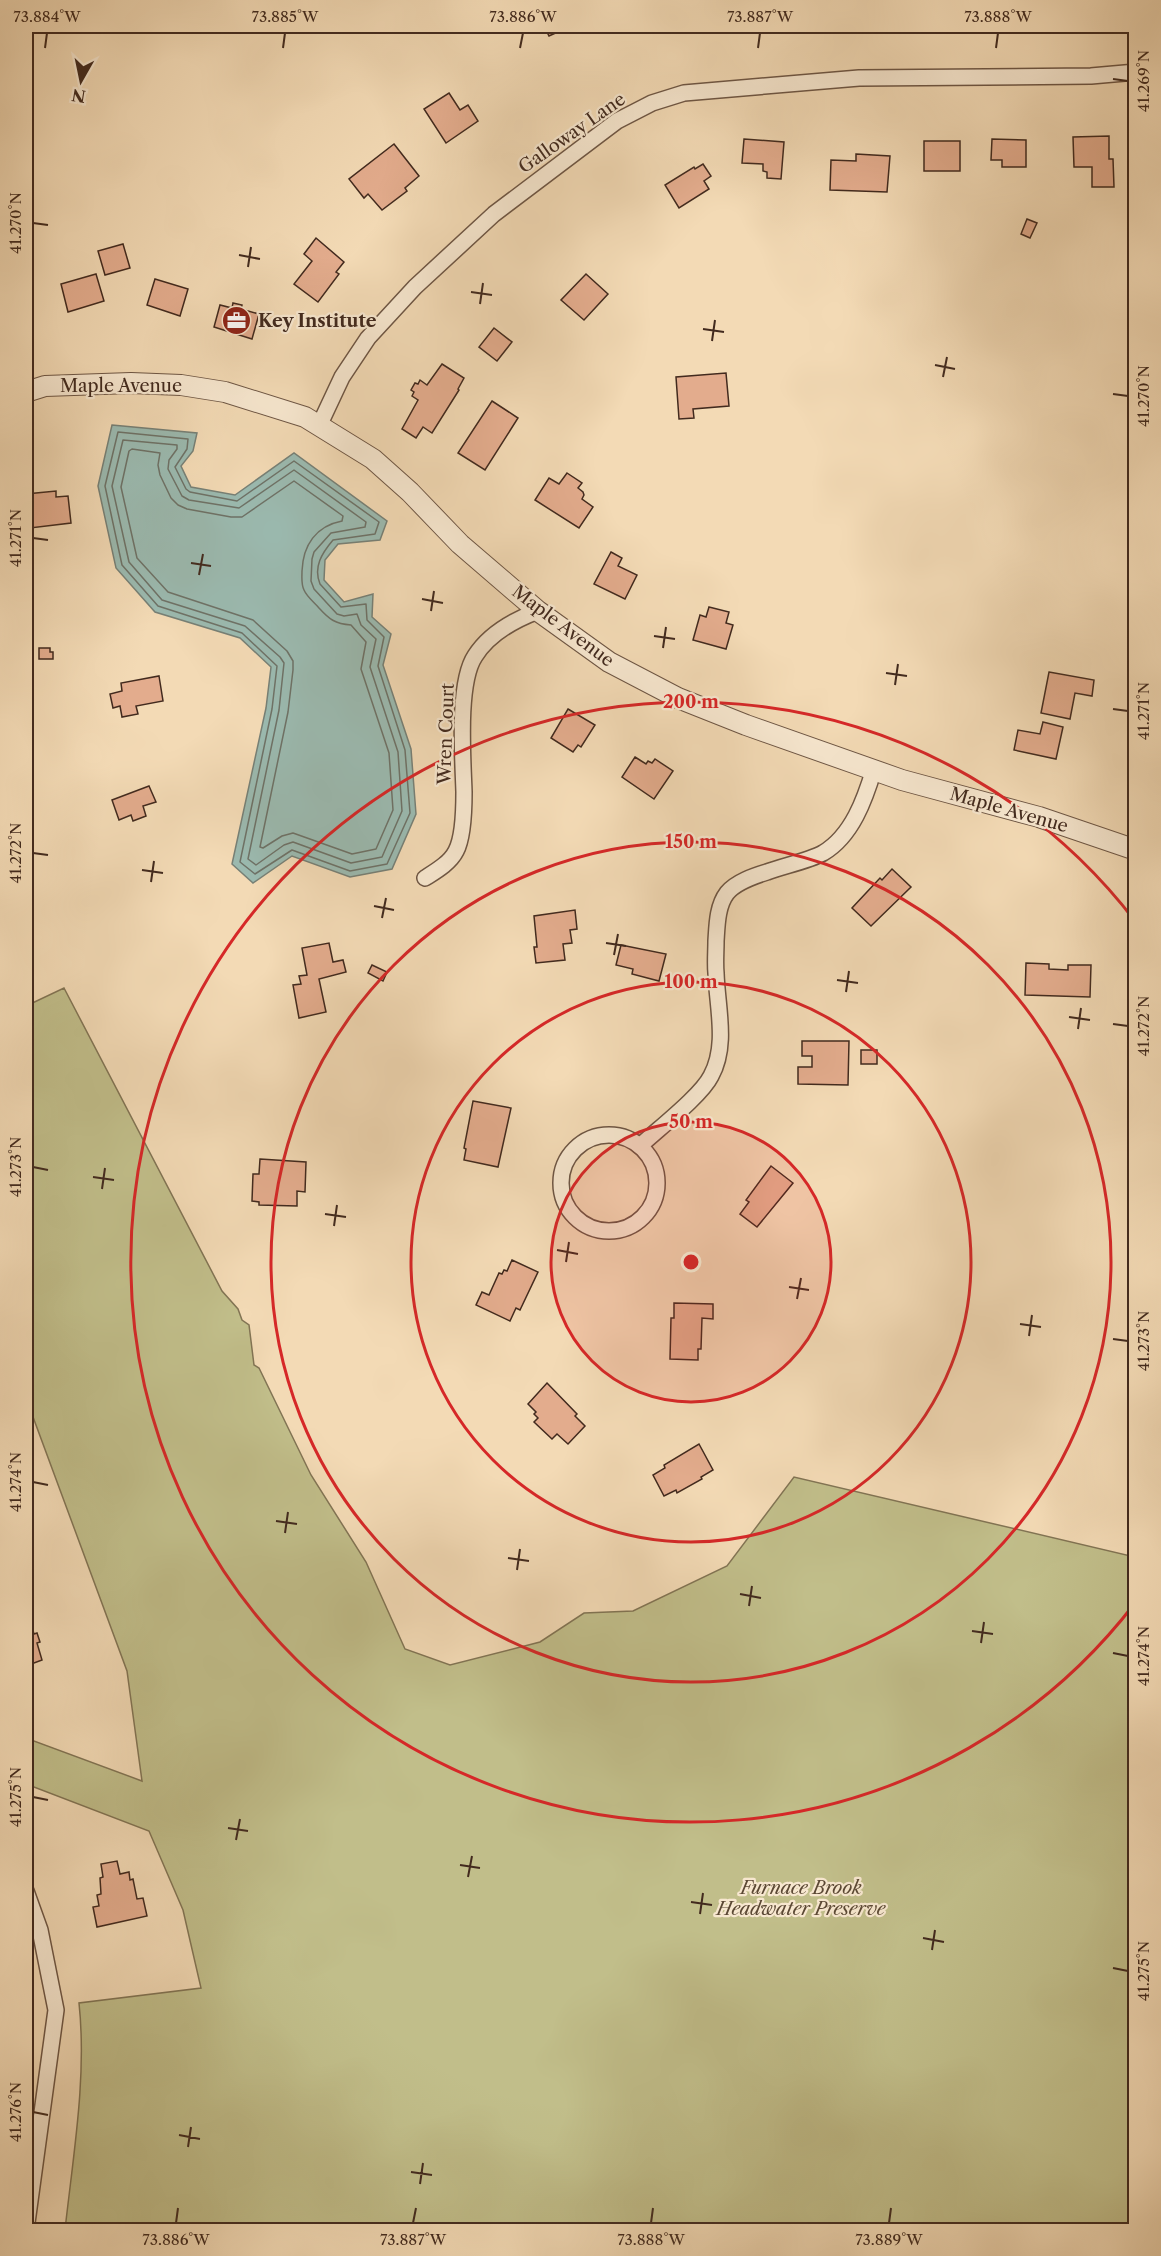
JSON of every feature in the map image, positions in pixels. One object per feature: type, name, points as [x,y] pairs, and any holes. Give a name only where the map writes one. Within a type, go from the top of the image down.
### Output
[{"type":"street","name":"Galloway Lane","points":[[319,426],[342,377],[368,338],[415,286],[494,214],[617,121],[651,103],[684,93],[859,78],[1091,76],[1136,72]]},
{"type":"street","name":"Maple Avenue","points":[[26,392],[45,386],[131,383],[181,385],[225,392],[305,417],[373,459],[410,492],[460,543],[538,610],[609,662],[678,698],[746,725],[903,780],[1039,817],[1136,850]]},
{"type":"street","name":"Wren Court","points":[[425,878],[452,858],[458,849],[464,805],[462,743],[466,683],[470,666],[476,654],[496,633],[515,620],[538,610]]},
{"type":"street","points":[[640,1146],[699,1092],[710,1078],[718,1061],[721,1044],[716,973],[717,929],[720,909],[728,893],[740,883],[758,874],[823,853],[852,824],[866,797],[874,769]]},
{"type":"street","points":[[611,1135],[626,1138],[640,1146],[650,1157],[657,1184],[655,1198],[639,1221],[618,1230],[593,1228],[573,1214],[565,1201],[561,1185],[563,1170],[570,1155],[581,1144],[595,1137],[611,1135]]},
{"type":"street","points":[[26,1891],[39,1930],[56,2010],[26,2230]]},
{"type":"green space","name":"Furnace Brook Headwater Preserve","points":[[64,988],[222,1291],[238,1309],[242,1320],[249,1325],[254,1365],[259,1368],[311,1475],[366,1562],[405,1649],[450,1665],[540,1642],[584,1613],[633,1611],[727,1566],[794,1477],[1135,1557],[1135,2230],[65,2230],[80,2088],[79,2003],[201,1988],[183,1910],[149,1831],[26,1784],[26,1738],[142,1781],[127,1671],[26,1398],[26,1006]]},
{"type":"water","points":[[112,425],[197,433],[193,451],[181,466],[191,487],[235,495],[294,453],[387,521],[380,540],[338,544],[325,560],[324,580],[344,602],[373,594],[372,617],[391,634],[383,665],[411,749],[416,814],[392,869],[350,877],[292,856],[253,883],[232,864],[266,708],[271,667],[240,638],[155,612],[116,568],[98,486]]},
{"type":"building","points":[[544,26],[571,26],[549,36]]},
{"type":"building","points":[[449,93],[460,110],[468,105],[478,121],[446,143],[424,109]]},
{"type":"building","points":[[1109,136],[1109,159],[1113,159],[1114,187],[1092,187],[1092,167],[1074,167],[1073,137]]},
{"type":"building","points":[[744,139],[784,142],[781,179],[767,178],[767,172],[763,171],[763,164],[742,163]]},
{"type":"building","points":[[992,139],[1026,140],[1026,167],[1002,167],[1002,160],[991,160]]},
{"type":"building","points":[[924,141],[960,141],[960,171],[924,171]]},
{"type":"building","points":[[394,144],[419,176],[405,188],[407,191],[382,210],[368,194],[364,198],[349,179]]},
{"type":"building","points":[[856,154],[890,156],[887,192],[830,190],[831,160],[856,161]]},
{"type":"building","points":[[703,164],[711,176],[704,181],[709,189],[679,208],[665,185]]},
{"type":"building","points":[[1027,219],[1037,223],[1030,238],[1021,234]]},
{"type":"building","points":[[316,238],[344,262],[336,272],[339,274],[318,302],[294,284],[312,261],[304,254]]},
{"type":"building","points":[[123,244],[130,268],[105,275],[98,251]]},
{"type":"building","points":[[96,274],[104,301],[68,312],[61,284]]},
{"type":"building","points":[[586,274],[608,294],[584,320],[561,300]]},
{"type":"building","points":[[155,279],[188,289],[180,316],[147,305]]},
{"type":"building","name":"Key Institute","points":[[233,303],[242,305],[241,309],[259,314],[252,339],[214,327],[220,305],[232,308]]},
{"type":"building","points":[[494,328],[512,342],[497,361],[479,347]]},
{"type":"building","points":[[442,364],[464,378],[432,433],[423,427],[416,438],[402,429],[418,400],[412,396],[414,392],[411,390],[420,380],[427,385]]},
{"type":"building","points":[[726,373],[729,406],[693,409],[694,418],[679,419],[676,377]]},
{"type":"building","points":[[492,401],[518,418],[485,470],[458,453]]},
{"type":"building","points":[[567,473],[582,483],[578,488],[583,492],[582,499],[593,507],[579,528],[535,500],[549,478],[559,484]]},
{"type":"building","points":[[56,491],[56,497],[68,496],[71,523],[30,528],[26,494]]},
{"type":"building","points":[[611,552],[622,558],[618,566],[637,575],[625,599],[594,584]]},
{"type":"building","points":[[709,607],[729,612],[726,623],[733,625],[726,649],[693,640],[700,615],[706,617]]},
{"type":"building","points":[[39,648],[50,648],[50,652],[53,652],[53,659],[39,659]]},
{"type":"building","points":[[1049,672],[1094,680],[1092,696],[1075,693],[1070,719],[1041,713]]},
{"type":"building","points":[[159,676],[163,701],[136,706],[138,714],[122,717],[120,706],[113,708],[110,694],[122,691],[121,683]]},
{"type":"building","points":[[568,709],[595,725],[581,747],[578,745],[573,752],[551,738]]},
{"type":"building","points":[[1043,722],[1063,727],[1056,759],[1014,750],[1018,730],[1040,734]]},
{"type":"building","points":[[635,757],[646,764],[648,761],[652,763],[655,759],[673,771],[654,799],[622,777]]},
{"type":"building","points":[[149,786],[156,802],[143,806],[146,816],[133,821],[131,815],[119,820],[112,800]]},
{"type":"building","points":[[892,869],[911,887],[871,926],[852,908],[880,878],[882,880]]},
{"type":"building","points":[[575,910],[577,929],[570,930],[572,943],[563,944],[565,960],[536,963],[534,916]]},
{"type":"building","points":[[329,943],[333,962],[343,960],[346,972],[319,979],[326,1012],[299,1018],[293,985],[301,984],[299,976],[307,975],[302,948]]},
{"type":"building","points":[[621,945],[666,954],[659,981],[632,974],[633,969],[616,965]]},
{"type":"building","points":[[1026,963],[1049,964],[1049,969],[1068,970],[1068,965],[1091,965],[1090,997],[1025,995]]},
{"type":"building","points":[[372,965],[387,972],[383,981],[368,973]]},
{"type":"building","points":[[802,1041],[849,1041],[848,1085],[798,1084],[798,1067],[812,1067],[812,1056],[802,1056]]},
{"type":"building","points":[[861,1050],[877,1050],[877,1064],[861,1064]]},
{"type":"building","points":[[473,1101],[511,1108],[498,1167],[464,1160],[466,1149],[464,1148]]},
{"type":"building","points":[[260,1159],[306,1162],[305,1192],[297,1191],[297,1206],[259,1205],[259,1202],[252,1201],[253,1174],[259,1174]]},
{"type":"building","points":[[771,1166],[793,1183],[757,1227],[740,1214],[749,1202],[746,1200]]},
{"type":"building","points":[[512,1260],[538,1272],[520,1310],[516,1308],[510,1321],[476,1305],[482,1292],[489,1295],[499,1273],[507,1271]]},
{"type":"building","points":[[674,1303],[713,1304],[713,1319],[702,1318],[701,1349],[698,1349],[698,1360],[670,1359],[671,1318],[674,1318]]},
{"type":"building","points":[[547,1383],[577,1414],[575,1416],[585,1426],[568,1444],[557,1434],[552,1439],[534,1422],[538,1418],[534,1414],[536,1412],[528,1404]]},
{"type":"building","points":[[699,1444],[713,1470],[677,1493],[676,1490],[664,1496],[653,1475],[665,1468],[664,1465]]},
{"type":"building","points":[[26,1619],[27,1625],[31,1624],[34,1634],[37,1633],[40,1642],[37,1643],[42,1660],[26,1666]]},
{"type":"building","points":[[117,1861],[120,1874],[129,1872],[130,1880],[133,1879],[137,1899],[143,1898],[147,1916],[97,1927],[93,1907],[99,1906],[97,1895],[101,1894],[100,1878],[103,1877],[101,1864]]},
{"type":"place","name":"Key Institute","points":[[237,321]]}]
